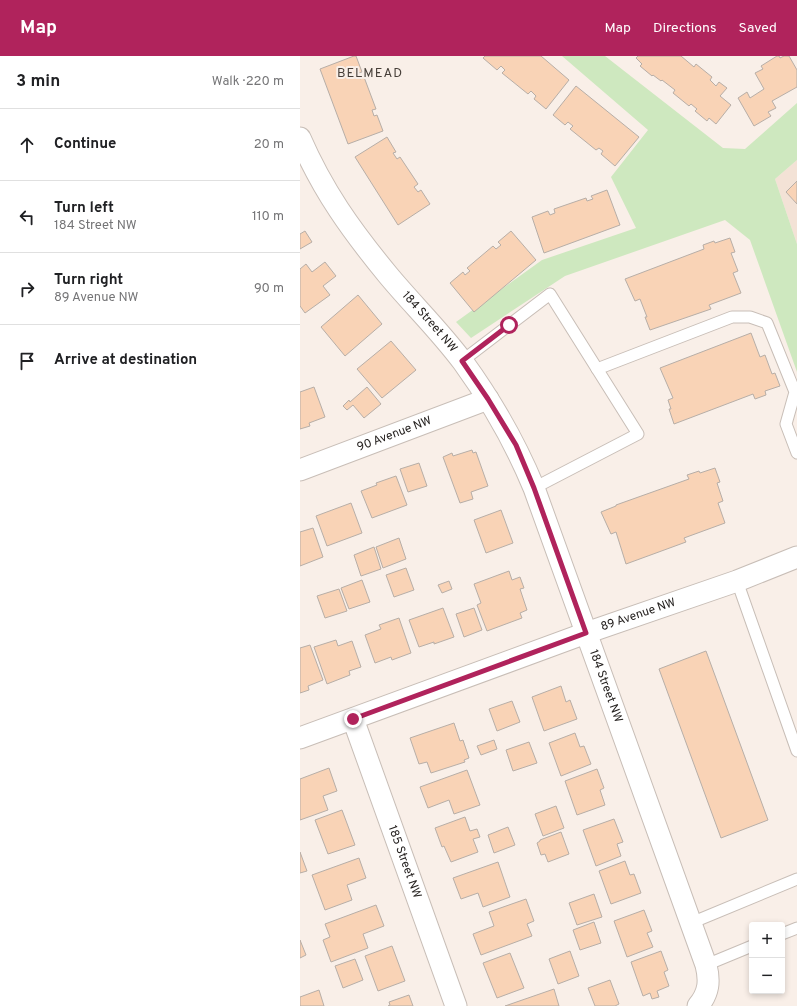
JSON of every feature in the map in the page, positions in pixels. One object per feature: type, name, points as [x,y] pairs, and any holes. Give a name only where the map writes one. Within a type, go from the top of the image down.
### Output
[{"type":"street","name":"184 Street NW","points":[[300,138],[318,178],[350,227],[388,275],[462,361],[488,399],[516,445],[534,488],[706,965],[708,974],[703,998]]},
{"type":"street","name":"90 Avenue NW","points":[[300,470],[488,399]]},
{"type":"street","name":"89 Avenue NW","points":[[300,738],[797,557]]},
{"type":"street","name":"185 Street NW","points":[[353,719],[456,1006]]},
{"type":"lane","points":[[462,361],[550,294],[638,434],[534,488]]},
{"type":"lane","points":[[597,369],[732,317],[750,317],[767,323],[795,392],[786,424],[797,453]]},
{"type":"lane","points":[[737,580],[797,751]]},
{"type":"lane","points":[[691,923],[797,879]]},
{"type":"lane","points":[[785,933],[797,928]]},
{"type":"lane","points":[[706,965],[749,947]]},
{"type":"shaded area","points":[[797,160],[797,244],[775,179]]},
{"type":"green space","points":[[562,56],[605,56],[723,148],[745,149],[797,103],[797,160],[775,179],[797,244],[797,372],[750,240],[725,220],[565,276],[471,338],[456,322],[542,260],[636,228],[611,177],[648,130]]},
{"type":"building","points":[[356,56],[362,72],[358,73],[360,79],[364,77],[376,109],[372,110],[374,116],[377,115],[383,131],[348,144],[320,69]]},
{"type":"building","points":[[485,56],[541,56],[569,80],[546,109],[534,99],[536,96],[531,91],[528,94],[502,73],[505,70],[501,66],[497,70],[483,58]]},
{"type":"building","points":[[638,56],[681,56],[694,67],[696,64],[712,77],[710,80],[716,86],[719,82],[727,88],[720,96],[731,105],[716,124],[709,118],[707,121],[695,111],[697,109],[691,104],[689,106],[673,93],[675,90],[662,80],[661,81],[653,75],[652,76],[640,66],[642,64],[636,58]]},
{"type":"building","points":[[777,56],[780,58],[789,56],[797,70],[797,87],[772,101],[776,108],[768,112],[771,116],[754,126],[738,98],[747,92],[750,98],[764,89],[755,73],[763,69],[761,66]]},
{"type":"building","points":[[576,86],[639,137],[615,166],[601,154],[603,151],[599,148],[596,150],[570,129],[573,126],[568,122],[565,125],[553,115]]},
{"type":"building","points":[[387,137],[396,152],[393,153],[397,159],[400,157],[418,184],[414,187],[418,192],[421,190],[430,204],[398,225],[355,157]]},
{"type":"building","points":[[797,181],[797,204],[786,192]]},
{"type":"building","points":[[607,190],[620,225],[544,253],[532,217],[548,211],[550,215],[555,213],[554,209],[586,198],[587,201],[593,199],[591,196]]},
{"type":"building","points":[[305,231],[312,242],[300,249],[300,234]]},
{"type":"building","points":[[511,231],[536,260],[474,312],[450,283],[463,272],[465,275],[470,271],[467,268],[493,246],[496,249],[501,245],[498,242]]},
{"type":"building","points":[[730,238],[735,252],[731,253],[738,271],[733,273],[741,293],[709,305],[711,309],[650,330],[640,299],[635,301],[625,279],[704,249],[703,245]]},
{"type":"building","points":[[325,262],[336,276],[323,286],[330,295],[305,313],[300,306],[300,269],[306,264],[312,272]]},
{"type":"building","points":[[358,295],[382,324],[345,356],[321,327]]},
{"type":"building","points":[[751,333],[760,357],[765,355],[772,374],[775,373],[780,386],[765,391],[766,395],[755,399],[753,394],[674,424],[669,409],[671,409],[668,400],[673,398],[660,368]]},
{"type":"building","points":[[391,341],[416,370],[382,398],[357,369]]},
{"type":"building","points":[[314,387],[325,417],[309,423],[310,426],[300,429],[300,392]]},
{"type":"building","points":[[367,387],[381,404],[364,418],[353,405],[347,410],[343,406],[349,400],[350,402]]},
{"type":"building","points":[[472,450],[473,453],[476,452],[488,486],[471,492],[473,499],[460,503],[443,457],[452,453],[453,456]]},
{"type":"building","points":[[419,463],[427,486],[408,492],[400,469]]},
{"type":"building","points":[[715,468],[720,482],[717,483],[723,501],[718,503],[725,523],[684,538],[686,542],[626,564],[616,532],[611,534],[601,512],[616,505],[689,479],[687,475],[699,471],[700,473]]},
{"type":"building","points":[[396,476],[407,505],[372,518],[361,491],[377,485],[376,483]]},
{"type":"building","points":[[351,503],[362,533],[327,546],[316,516]]},
{"type":"building","points":[[501,510],[513,543],[486,553],[474,520]]},
{"type":"building","points":[[313,528],[323,557],[300,566],[300,532]]},
{"type":"building","points":[[399,538],[406,559],[383,568],[376,547]]},
{"type":"building","points":[[374,547],[381,569],[361,576],[354,555]]},
{"type":"building","points":[[406,568],[414,590],[394,597],[386,575]]},
{"type":"building","points":[[509,571],[512,580],[520,577],[524,588],[520,589],[527,610],[520,613],[522,618],[487,631],[477,605],[481,603],[474,584]]},
{"type":"building","points":[[362,580],[370,602],[349,609],[341,588]]},
{"type":"building","points":[[449,581],[452,589],[442,593],[438,585]]},
{"type":"building","points":[[339,589],[347,611],[325,618],[317,596]]},
{"type":"building","points":[[443,608],[454,637],[434,644],[434,642],[419,647],[409,620]]},
{"type":"building","points":[[474,608],[482,630],[464,637],[456,614]]},
{"type":"building","points":[[399,618],[411,653],[392,660],[391,657],[375,663],[365,635],[381,629],[379,625]]},
{"type":"building","points":[[336,640],[338,646],[352,641],[361,667],[349,671],[350,675],[327,684],[314,647]]},
{"type":"building","points":[[310,645],[323,680],[308,686],[309,690],[300,693],[300,648]]},
{"type":"building","points":[[706,651],[768,820],[721,838],[659,669]]},
{"type":"building","points":[[561,686],[566,702],[570,700],[577,719],[544,731],[532,697]]},
{"type":"building","points":[[512,701],[520,722],[497,731],[489,709]]},
{"type":"building","points":[[454,723],[460,741],[463,740],[469,758],[464,760],[465,762],[431,773],[427,762],[419,764],[410,738]]},
{"type":"building","points":[[575,733],[580,747],[584,746],[591,764],[561,776],[549,743]]},
{"type":"building","points":[[494,740],[497,749],[481,755],[477,746]]},
{"type":"building","points":[[529,742],[537,763],[513,771],[506,750]]},
{"type":"building","points":[[329,768],[337,791],[323,796],[328,810],[300,820],[300,779]]},
{"type":"building","points":[[597,769],[604,788],[600,790],[605,805],[577,815],[565,781]]},
{"type":"building","points":[[467,770],[480,805],[454,814],[449,800],[428,808],[420,787]]},
{"type":"building","points":[[556,806],[564,828],[543,836],[535,814]]},
{"type":"building","points":[[342,810],[355,845],[328,854],[315,820]]},
{"type":"building","points":[[465,817],[470,831],[477,829],[480,837],[473,839],[478,852],[451,862],[444,846],[442,847],[435,828]]},
{"type":"building","points":[[614,819],[623,842],[617,844],[621,856],[596,866],[583,830]]},
{"type":"building","points":[[508,827],[515,845],[494,853],[488,835]]},
{"type":"building","points":[[561,832],[569,854],[548,862],[545,854],[541,855],[537,843],[540,840]]},
{"type":"building","points":[[300,852],[307,871],[300,873]]},
{"type":"building","points":[[359,858],[366,878],[347,885],[352,900],[325,910],[312,875]]},
{"type":"building","points":[[625,861],[630,875],[634,874],[641,893],[611,904],[599,871]]},
{"type":"building","points":[[498,862],[510,897],[483,907],[478,893],[461,899],[453,878]]},
{"type":"building","points":[[594,894],[602,917],[577,925],[569,903]]},
{"type":"building","points":[[526,899],[534,921],[527,924],[532,936],[481,955],[473,934],[494,926],[489,912]]},
{"type":"building","points":[[376,905],[384,926],[363,934],[368,948],[331,962],[323,940],[330,937],[325,924]]},
{"type":"building","points":[[644,910],[652,931],[647,933],[653,947],[627,957],[614,921]]},
{"type":"building","points":[[594,922],[601,943],[580,950],[573,930]]},
{"type":"building","points":[[300,940],[306,955],[300,958]]},
{"type":"building","points":[[392,946],[405,981],[378,991],[365,956]]},
{"type":"building","points":[[570,951],[579,976],[558,984],[549,959]]},
{"type":"building","points":[[661,951],[668,970],[664,972],[669,986],[657,991],[659,997],[652,999],[650,993],[643,996],[631,962]]},
{"type":"building","points":[[510,953],[524,988],[497,998],[483,963]]},
{"type":"building","points":[[355,959],[363,980],[343,988],[335,966]]},
{"type":"building","points":[[610,980],[619,1004],[615,1006],[595,1006],[588,988]]},
{"type":"building","points":[[554,989],[559,1006],[505,1006]]},
{"type":"building","points":[[319,990],[324,1006],[300,1006],[300,997]]},
{"type":"building","points":[[409,995],[413,1006],[388,1006],[390,1005],[389,1002]]},
{"type":"district","name":"BELMEAD","points":[[370,74]]},
{"type":"route","points":[[353,719],[586,633],[534,488],[516,445],[476,380],[462,361],[509,325]]}]
